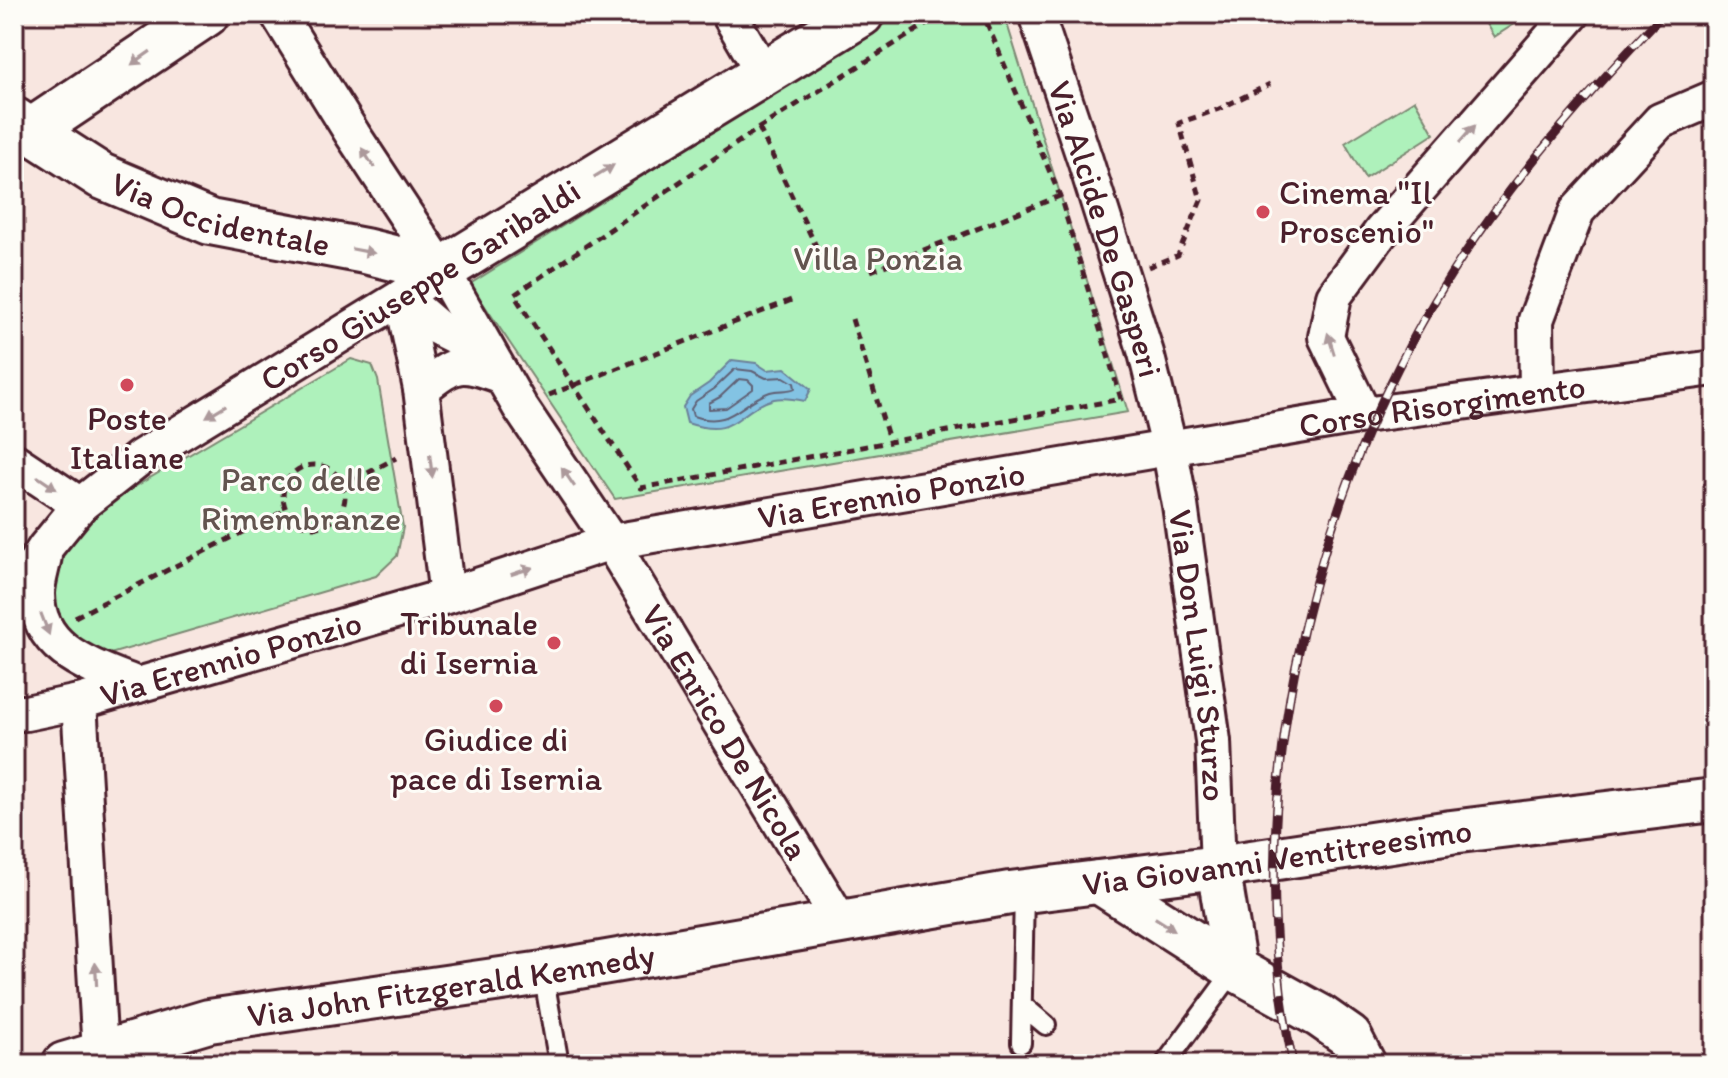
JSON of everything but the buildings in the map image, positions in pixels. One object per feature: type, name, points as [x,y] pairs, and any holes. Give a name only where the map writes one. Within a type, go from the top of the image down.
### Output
[{"type":"main road","points":[[20,134],[206,14]]},
{"type":"main road","name":"Corso Giuseppe Garibaldi","points":[[442,270],[861,14]]},
{"type":"main road","name":"Via Occidentale","points":[[20,134],[101,176],[210,222],[365,251],[442,270]]},
{"type":"street","name":"Via Enrico De Nicola","points":[[278,14],[442,270],[495,364],[611,542],[840,921]]},
{"type":"street","points":[[729,14],[764,74]]},
{"type":"street","name":"Via Alcide De Gasperi","points":[[1036,14],[1146,353],[1169,446]]},
{"type":"street","points":[[1364,415],[1326,337],[1334,296],[1381,232],[1572,14]]},
{"type":"street","points":[[1537,391],[1536,320],[1577,211],[1660,121],[1714,98]]},
{"type":"street","name":"Corso Giuseppe Garibaldi","points":[[14,596],[45,548],[80,505],[141,457],[442,270]]},
{"type":"street","points":[[402,297],[438,328],[495,364]]},
{"type":"street","points":[[402,297],[421,389],[447,596]]},
{"type":"street","points":[[421,389],[448,368],[495,364]]},
{"type":"street","name":"Corso Risorgimento","points":[[1169,446],[1364,415],[1714,368]]},
{"type":"street","name":"Via Erennio Ponzio","points":[[14,713],[79,702],[447,596],[611,542],[1169,446]]},
{"type":"street","name":"Via Don Luigi Sturzo","points":[[1169,446],[1213,741],[1218,867]]},
{"type":"street","points":[[14,461],[80,505]]},
{"type":"street","points":[[45,548],[37,595],[46,632],[74,659],[138,685]]},
{"type":"street","points":[[79,702],[82,1058]]},
{"type":"street","name":"Via Giovanni Ventitreesimo","points":[[840,921],[1451,832],[1714,800]]},
{"type":"street","points":[[1218,867],[1239,981]]},
{"type":"street","points":[[1099,882],[1239,981],[1320,1016],[1350,1037],[1364,1064]]},
{"type":"street","name":"Via John Fitzgerald Kennedy","points":[[82,1058],[209,1021],[543,973],[840,921]]},
{"type":"lane","points":[[1021,1043],[1024,892]]},
{"type":"lane","points":[[543,973],[559,1064]]},
{"type":"lane","points":[[1165,1064],[1239,981]]},
{"type":"lane","points":[[1022,1005],[1046,1025]]},
{"type":"path","points":[[943,14],[759,128],[514,295],[641,488],[1121,399],[1060,196],[983,14]]},
{"type":"path","points":[[1155,264],[1178,255],[1201,200],[1179,123],[1219,109],[1270,84]]},
{"type":"path","points":[[759,128],[816,246]]},
{"type":"path","points":[[871,271],[1060,196]]},
{"type":"path","points":[[545,397],[794,299]]},
{"type":"path","points":[[852,319],[890,443]]},
{"type":"path","points":[[343,486],[396,458]]},
{"type":"path","points":[[311,465],[331,470],[343,486],[344,506],[331,523],[311,528],[301,525],[286,510],[283,490],[287,481],[301,468],[311,465]]},
{"type":"path","points":[[46,632],[286,510]]},
{"type":"green space","name":"Villa Ponzia","points":[[900,14],[1004,14],[1128,412],[615,499],[470,284]]},
{"type":"green space","points":[[1480,14],[1530,14],[1494,37]]},
{"type":"green space","points":[[1415,100],[1434,134],[1365,178],[1345,143]]},
{"type":"green space","name":"Parco delle Rimembranze","points":[[351,359],[372,365],[378,380],[403,527],[397,556],[376,576],[107,655],[67,633],[49,599],[63,547],[116,498]]},
{"type":"water","points":[[732,360],[756,363],[767,370],[785,368],[811,389],[805,401],[774,399],[727,426],[717,428],[687,423],[683,407],[690,396],[709,383]]},
{"type":"railway","points":[[1293,1064],[1279,968],[1274,869],[1280,770],[1295,671],[1318,573],[1350,478],[1388,387],[1458,263],[1541,152],[1663,14]]},
{"type":"place","name":"Cinema \"Il Proscenio\"","points":[[1263,212]]},
{"type":"place","name":"Poste Italiane","points":[[127,385]]},
{"type":"place","name":"Tribunale di Isernia","points":[[554,643]]},
{"type":"place","name":"Giudice di pace di Isernia","points":[[496,706]]}]
